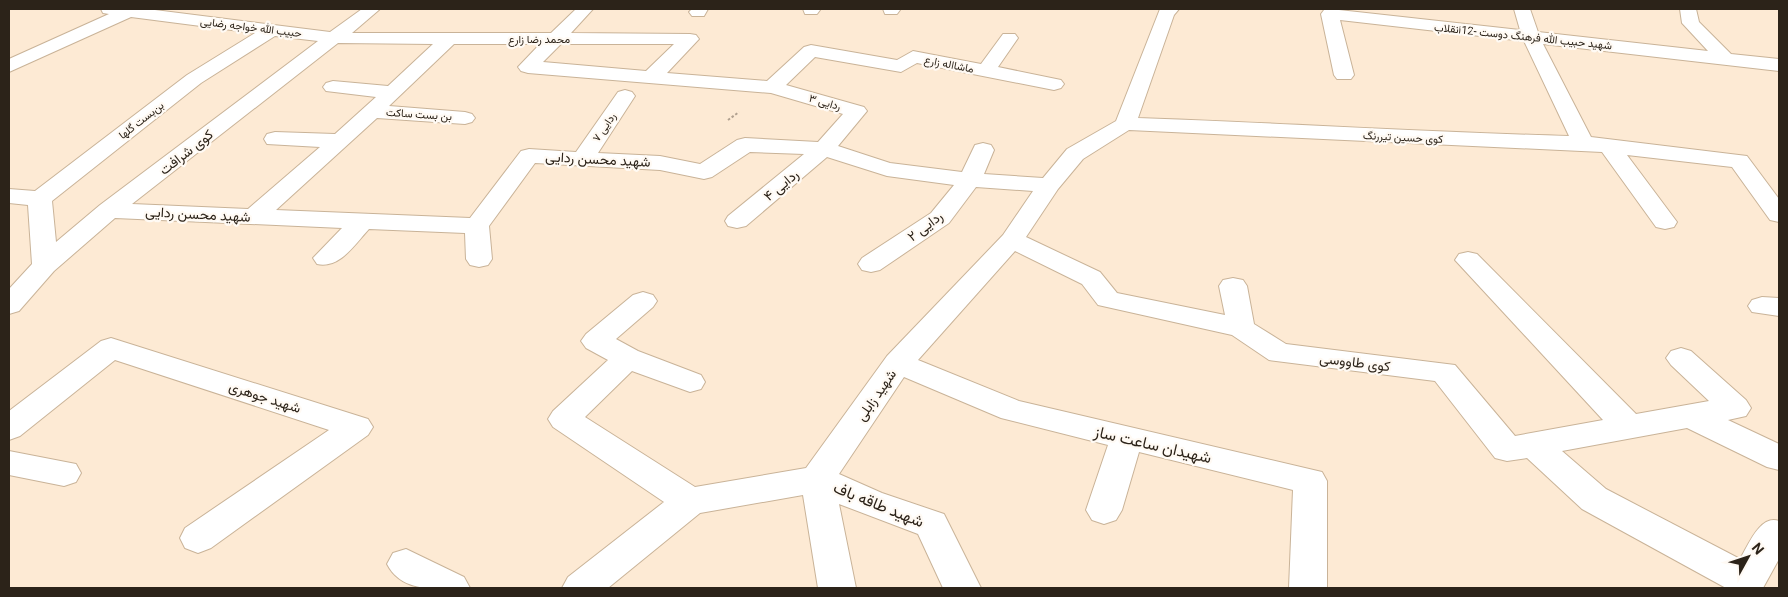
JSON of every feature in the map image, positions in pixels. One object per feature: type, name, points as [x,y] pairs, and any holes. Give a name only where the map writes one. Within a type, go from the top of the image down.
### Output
[{"type":"street","name":"حبیب الله خواجه رضایی","points":[[109,9],[334,38]]},
{"type":"street","points":[[191,19],[215,9]]},
{"type":"street","name":"کوی شرافت","points":[[9,306],[45,265],[109,210],[372,9]]},
{"type":"street","points":[[585,9],[528,67],[772,87]]},
{"type":"street","points":[[1125,124],[1166,12],[1170,9]]},
{"type":"street","points":[[1522,9],[1531,36],[1583,142]]},
{"type":"street","points":[[1688,9],[1691,23],[1726,59]]},
{"type":"street","points":[[9,66],[130,12]]},
{"type":"street","name":"شهید حبیب الله فرهنگ دوست -12انقلاب","points":[[1344,75],[1330,14],[1779,65]]},
{"type":"street","name":"بن‌بست گلها","points":[[40,199],[194,78],[272,30]]},
{"type":"street","name":"محمد رضا زارع","points":[[334,38],[690,39],[652,76]]},
{"type":"street","points":[[253,217],[340,141],[450,38]]},
{"type":"street","points":[[986,71],[1009,38]]},
{"type":"street","name":"ماشااله زارع","points":[[772,87],[811,51],[901,66],[914,57],[1054,84]]},
{"type":"street","points":[[333,87],[393,92]]},
{"type":"street","name":"ردایی ۳","points":[[772,87],[857,111],[824,149]]},
{"type":"street","name":"ردایی ۷","points":[[584,158],[625,96]]},
{"type":"street","name":"بن بست ساکت","points":[[372,111],[465,118]]},
{"type":"street","name":"کوی حسین تیررنگ","points":[[1125,124],[1248,128],[1408,138],[1583,142],[1738,161],[1779,215]]},
{"type":"street","name":"شهید زابلی","points":[[817,479],[898,363],[1012,240],[1049,184],[1075,154],[1125,124]]},
{"type":"street","points":[[275,139],[340,141]]},
{"type":"street","points":[[1608,145],[1665,222]]},
{"type":"street","name":"شهید محسن ردایی","points":[[109,210],[477,226],[529,156],[660,163],[704,172],[745,146],[824,149],[887,169],[970,180],[1049,184]]},
{"type":"street","name":"ردایی ۴","points":[[737,221],[824,149]]},
{"type":"street","name":"ردایی ۲","points":[[871,264],[940,218],[970,180],[983,150]]},
{"type":"street","points":[[9,196],[40,199],[45,265]]},
{"type":"street","points":[[326,258],[363,221]]},
{"type":"street","points":[[477,226],[479,259]]},
{"type":"street","name":"کوی طاووسی","points":[[1012,240],[1091,278],[1108,299],[1241,328],[1279,353],[1444,372],[1507,448],[1688,414],[1735,408],[1681,358]]},
{"type":"street","points":[[1468,260],[1628,426]]},
{"type":"street","points":[[1233,286],[1241,328]]},
{"type":"street","points":[[643,302],[596,341],[628,358],[690,382]]},
{"type":"street","name":"شهید جوهری","points":[[9,428],[111,348],[357,427],[198,538]]},
{"type":"street","points":[[628,358],[564,419],[690,501]]},
{"type":"street","name":"شهیدان ساعت ساز","points":[[898,363],[1012,410],[1310,481],[1308,588]]},
{"type":"street","points":[[1688,414],[1779,458]]},
{"type":"street","points":[[1104,510],[1127,438]]},
{"type":"street","points":[[1533,444],[1594,499],[1747,581],[1774,534]]},
{"type":"street","points":[[9,463],[64,473]]},
{"type":"street","points":[[581,588],[690,501],[817,479],[837,588]]},
{"type":"street","name":"شهید طاقه باف","points":[[817,479],[870,502],[931,524],[962,588]]},
{"type":"street","points":[[406,564],[451,588]]}]
